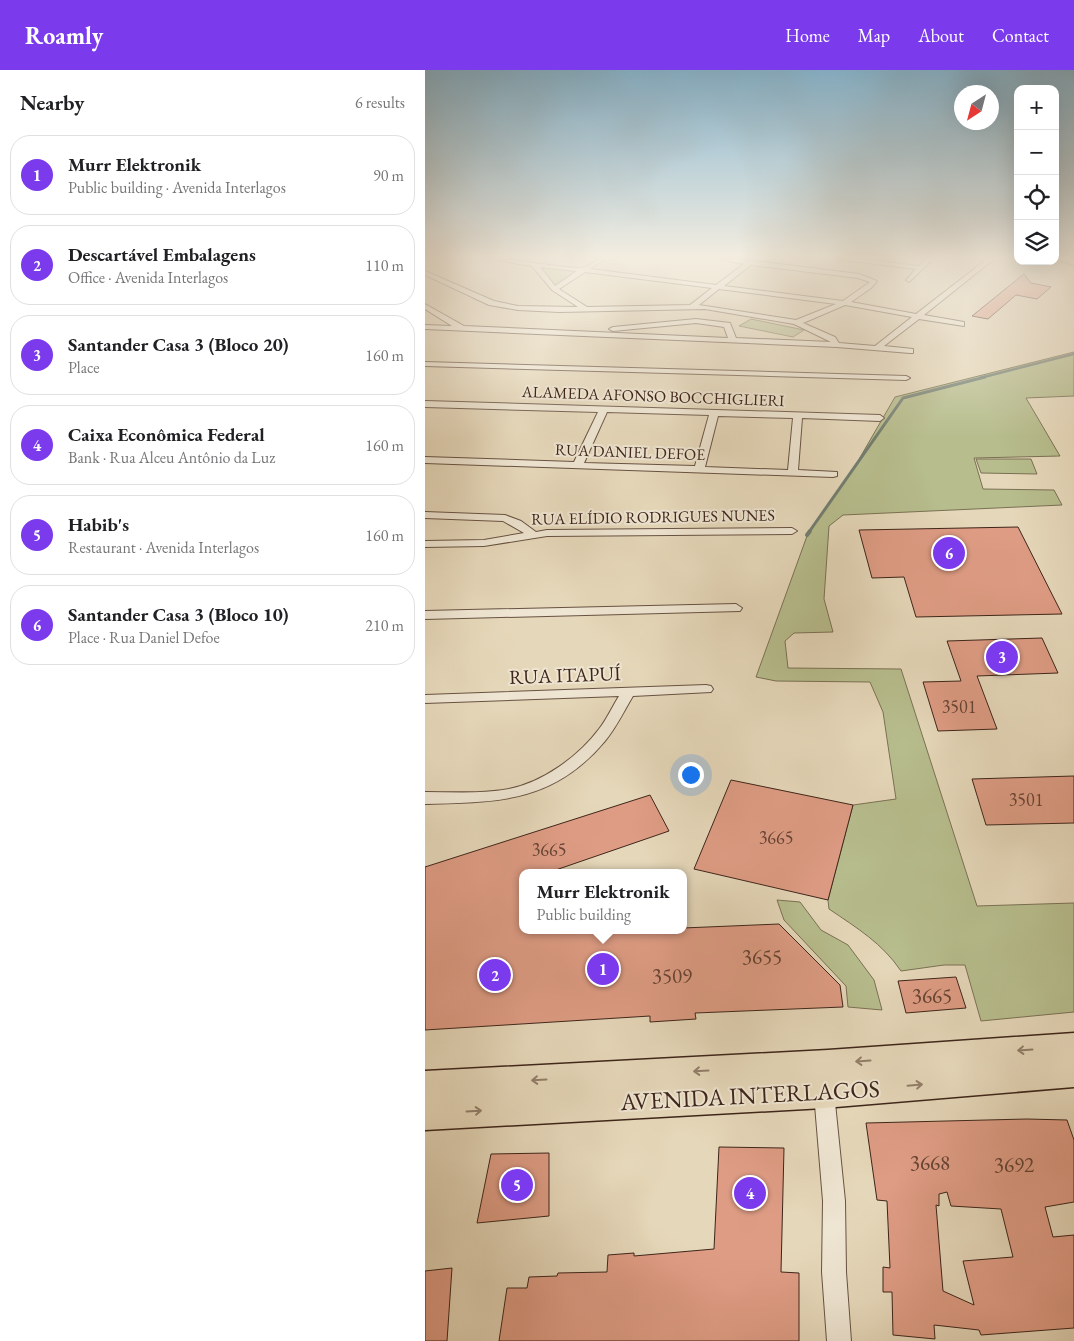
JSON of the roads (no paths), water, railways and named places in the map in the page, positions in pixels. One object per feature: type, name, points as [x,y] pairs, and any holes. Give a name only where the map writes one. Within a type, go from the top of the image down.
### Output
[{"type":"main road","name":"AVENIDA INTERLAGOS","points":[[425,1086],[828,1064],[1074,1047]]},
{"type":"main road","name":"AVENIDA INTERLAGOS","points":[[425,1114],[824,1093],[1074,1072]]},
{"type":"street","points":[[445,318],[463,329]]},
{"type":"street","points":[[777,318],[796,322],[833,339],[837,345]]},
{"type":"street","points":[[796,322],[812,318]]},
{"type":"street","points":[[877,348],[916,318]]},
{"type":"street","points":[[931,318],[961,324]]},
{"type":"street","points":[[581,333],[703,321],[727,326],[733,341]]},
{"type":"street","points":[[425,327],[837,345],[910,351]]},
{"type":"street","points":[[638,337],[639,327]]},
{"type":"street","points":[[425,364],[906,378]]},
{"type":"street","name":"ALAMEDA AFONSO BOCCHIGLIERI","points":[[425,404],[880,418]]},
{"type":"street","points":[[579,465],[604,409]]},
{"type":"street","points":[[699,470],[713,412]]},
{"type":"street","points":[[793,473],[798,415]]},
{"type":"street","name":"RUA DANIEL DEFOE","points":[[425,460],[833,474]]},
{"type":"street","points":[[425,515],[505,518],[517,523],[531,534]]},
{"type":"street","name":"RUA ELÍDIO RODRIGUES NUNES","points":[[425,544],[490,542],[531,534],[792,531]]},
{"type":"street","points":[[425,615],[736,608]]},
{"type":"street","name":"RUA ITAPUÍ","points":[[425,699],[706,689]]},
{"type":"street","points":[[430,799],[511,794],[533,787],[558,773],[581,756],[600,738],[628,693]]},
{"type":"street","points":[[824,1093],[833,1201],[839,1341]]},
{"type":"waterway","points":[[980,378],[1074,354]]},
{"type":"waterway","points":[[809,532],[903,398],[985,377]]},
{"type":"waterway","points":[[807,535],[810,531]]},
{"type":"place","name":"Santander Casa 3 (Bloco 10)","points":[[949,553]]},
{"type":"place","name":"Santander Casa 3 (Bloco 20)","points":[[1002,657]]},
{"type":"place","name":"Murr Elektronik","points":[[603,969]]},
{"type":"place","name":"Descartável Embalagens","points":[[495,975]]},
{"type":"place","name":"Habib's","points":[[517,1185]]},
{"type":"place","name":"Caixa Econômica Federal","points":[[750,1193]]}]
